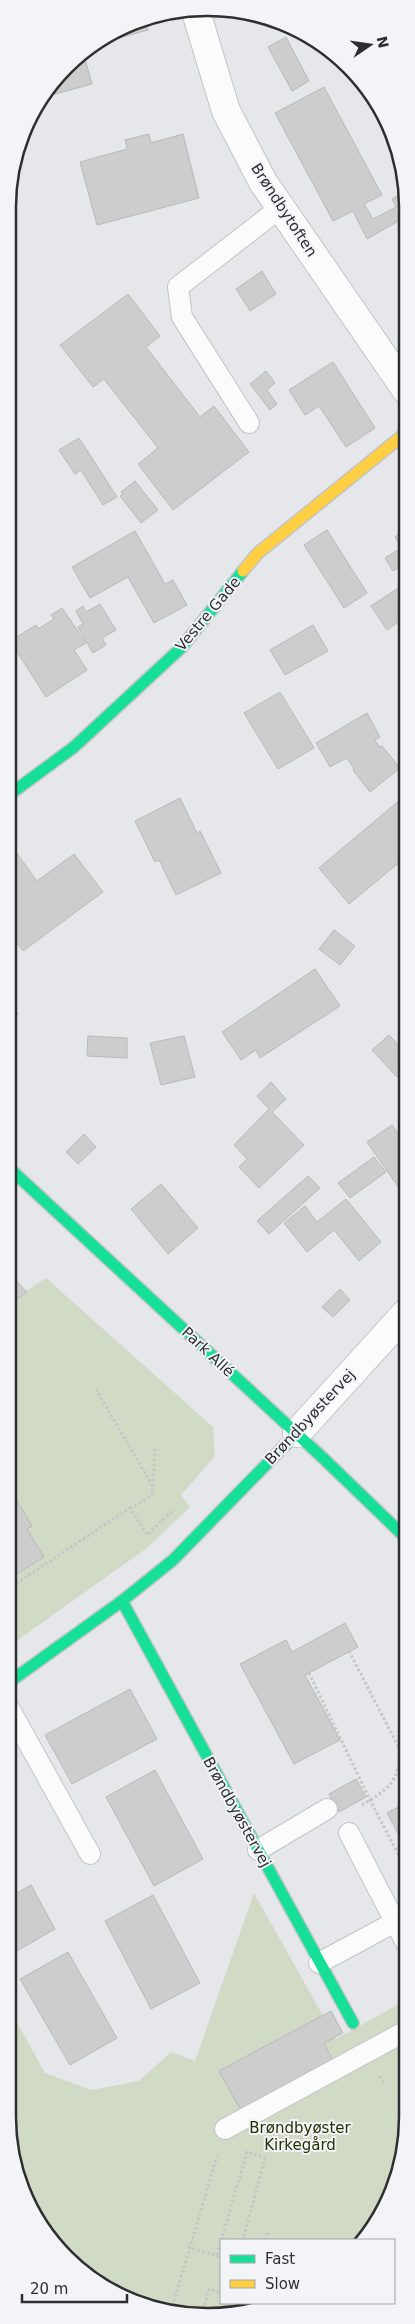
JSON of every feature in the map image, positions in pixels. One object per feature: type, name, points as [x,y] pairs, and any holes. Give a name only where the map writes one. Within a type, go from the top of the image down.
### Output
[{"type":"street","name":"Brøndbytoften","points":[[197,17],[226,111],[263,182],[399,379]]},
{"type":"street","name":"Vestre Gade","points":[[16,790],[74,747],[182,647],[258,553],[399,438]]},
{"type":"street","name":"Park Allé","points":[[16,1174],[297,1434],[399,1531]]},
{"type":"street","name":"Brøndbyøstervej","points":[[16,1677],[122,1601],[172,1560],[297,1434],[399,1321]]},
{"type":"street","name":"Brøndbyøstervej","points":[[122,1601],[353,2023]]},
{"type":"lane","points":[[249,423],[182,317],[178,287],[280,208]]},
{"type":"lane","points":[[16,1720],[90,1854]]},
{"type":"lane","points":[[258,1850],[327,1809]]},
{"type":"lane","points":[[349,1833],[399,1930]]},
{"type":"lane","points":[[319,1963],[395,1922]]},
{"type":"lane","points":[[353,2023],[369,2051]]},
{"type":"lane","points":[[225,2130],[399,2034]]},
{"type":"path","points":[[96,1390],[153,1487]]},
{"type":"path","points":[[16,1584],[130,1508],[152,1496],[155,1450]]},
{"type":"path","points":[[130,1508],[148,1535],[178,1506]]},
{"type":"path","points":[[349,1651],[399,1748]]},
{"type":"path","points":[[309,1674],[399,1856]]},
{"type":"path","points":[[353,1810],[386,1790],[397,1776],[399,1767]]},
{"type":"path","points":[[173,2304],[188,2247],[225,2130]]},
{"type":"path","points":[[224,2239],[247,2152],[266,2158],[243,2239]]},
{"type":"path","points":[[266,2239],[268,2233]]},
{"type":"path","points":[[188,2247],[219,2256]]},
{"type":"path","points":[[204,2308],[210,2289],[220,2292]]},
{"type":"green space","points":[[46,1278],[213,1427],[215,1456],[181,1495],[190,1507],[147,1548],[16,1641],[16,1298]]},
{"type":"green space","name":"Brøndbyøster Kirkegård","points":[[254,1893],[336,2039],[399,2004],[399,2116],[397,2141],[389,2178],[379,2201],[367,2223],[354,2239],[220,2239],[220,2304],[245,2304],[208,2308],[170,2304],[146,2298],[101,2276],[72,2252],[48,2223],[26,2178],[20,2154],[16,2116],[16,2020],[45,2073],[91,2090],[139,2081],[171,2052],[195,2061]]},
{"type":"building","points":[[146,26],[148,30],[119,38]]},
{"type":"building","points":[[286,37],[309,81],[292,91],[268,47]]},
{"type":"building","points":[[85,60],[92,84],[53,95],[72,72]]},
{"type":"building","points":[[324,87],[382,195],[364,204],[373,219],[396,207],[392,199],[398,196],[399,221],[367,239],[353,211],[333,221],[275,113]]},
{"type":"building","points":[[149,134],[151,143],[183,134],[199,198],[97,225],[80,162],[127,149],[125,140]]},
{"type":"building","points":[[262,271],[276,294],[250,311],[236,289]]},
{"type":"building","points":[[128,294],[160,336],[146,347],[200,417],[214,406],[249,452],[173,510],[138,464],[158,448],[104,379],[93,387],[60,345]]},
{"type":"building","points":[[333,362],[375,428],[346,447],[319,406],[305,415],[289,390]]},
{"type":"building","points":[[266,371],[275,383],[267,390],[277,404],[270,410],[250,384]]},
{"type":"building","points":[[79,438],[117,497],[103,505],[81,470],[75,474],[59,450]]},
{"type":"building","points":[[135,481],[158,510],[141,523],[120,496],[123,494],[121,492]]},
{"type":"building","points":[[327,530],[367,593],[344,608],[304,545]]},
{"type":"building","points":[[135,531],[165,584],[173,580],[187,605],[154,623],[128,577],[90,598],[72,567]]},
{"type":"building","points":[[399,534],[399,544],[395,537]]},
{"type":"building","points":[[399,549],[399,567],[393,571],[385,558]]},
{"type":"building","points":[[399,588],[399,622],[387,630],[371,606]]},
{"type":"building","points":[[100,604],[116,630],[102,638],[106,645],[93,653],[78,627],[83,624],[76,611],[83,606],[86,612]]},
{"type":"building","points":[[62,608],[86,643],[74,650],[87,670],[46,697],[16,650],[16,637],[36,625],[38,629],[54,619],[51,615]]},
{"type":"building","points":[[313,625],[328,651],[285,675],[270,650]]},
{"type":"building","points":[[280,692],[314,748],[278,769],[244,713]]},
{"type":"building","points":[[367,713],[380,737],[375,740],[379,747],[382,746],[399,769],[370,792],[353,770],[347,758],[330,767],[316,743]]},
{"type":"building","points":[[180,798],[197,833],[200,831],[221,873],[176,895],[159,860],[155,862],[135,821]]},
{"type":"building","points":[[399,801],[399,863],[349,904],[319,868]]},
{"type":"building","points":[[16,852],[37,881],[74,854],[103,892],[23,951],[16,942]]},
{"type":"building","points":[[334,930],[355,946],[340,965],[319,949]]},
{"type":"building","points":[[315,969],[340,1006],[260,1058],[256,1050],[241,1060],[222,1032]]},
{"type":"building","points":[[389,1035],[399,1046],[399,1075],[397,1077],[372,1050]]},
{"type":"building","points":[[88,1036],[127,1038],[127,1058],[87,1056]]},
{"type":"building","points":[[184,1036],[195,1077],[161,1085],[150,1043]]},
{"type":"building","points":[[271,1082],[286,1099],[272,1112],[304,1145],[259,1188],[239,1167],[247,1159],[234,1145],[269,1109],[257,1096]]},
{"type":"building","points":[[392,1125],[399,1135],[399,1188],[367,1142]]},
{"type":"building","points":[[84,1134],[96,1147],[78,1164],[66,1152]]},
{"type":"building","points":[[374,1157],[386,1172],[350,1198],[338,1183]]},
{"type":"building","points":[[308,1176],[320,1188],[269,1234],[257,1221]]},
{"type":"building","points":[[161,1184],[198,1228],[168,1254],[131,1209]]},
{"type":"building","points":[[346,1199],[381,1242],[359,1261],[334,1230],[307,1252],[284,1223],[305,1206],[317,1222]]},
{"type":"building","points":[[16,1280],[27,1292],[16,1300]]},
{"type":"building","points":[[340,1289],[350,1300],[333,1317],[322,1307]]},
{"type":"building","points":[[16,1499],[32,1526],[27,1529],[44,1557],[16,1574]]},
{"type":"building","points":[[345,1623],[358,1647],[305,1675],[340,1740],[294,1764],[240,1664],[286,1640],[292,1652]]},
{"type":"building","points":[[130,1689],[157,1739],[72,1784],[45,1735]]},
{"type":"building","points":[[155,1770],[203,1859],[154,1886],[106,1797]]},
{"type":"building","points":[[356,1779],[366,1797],[339,1812],[329,1794]]},
{"type":"building","points":[[399,1807],[399,1835],[387,1813]]},
{"type":"building","points":[[31,1885],[55,1929],[16,1951],[16,1893]]},
{"type":"building","points":[[153,1895],[200,1983],[151,2009],[105,1921]]},
{"type":"building","points":[[68,1952],[117,2038],[70,2065],[20,1979]]},
{"type":"building","points":[[331,2011],[343,2033],[324,2043],[332,2059],[240,2109],[219,2071]]},
{"type":"traffic: fast","points":[[16,790],[74,747],[182,647],[243,571]]},
{"type":"traffic: fast","points":[[16,1174],[323,1458],[399,1531]]},
{"type":"traffic: fast","points":[[16,1677],[122,1601],[173,1560],[297,1433]]},
{"type":"traffic: fast","points":[[122,1601],[353,2023]]},
{"type":"traffic: slow","points":[[243,571],[258,553],[399,438]]}]
